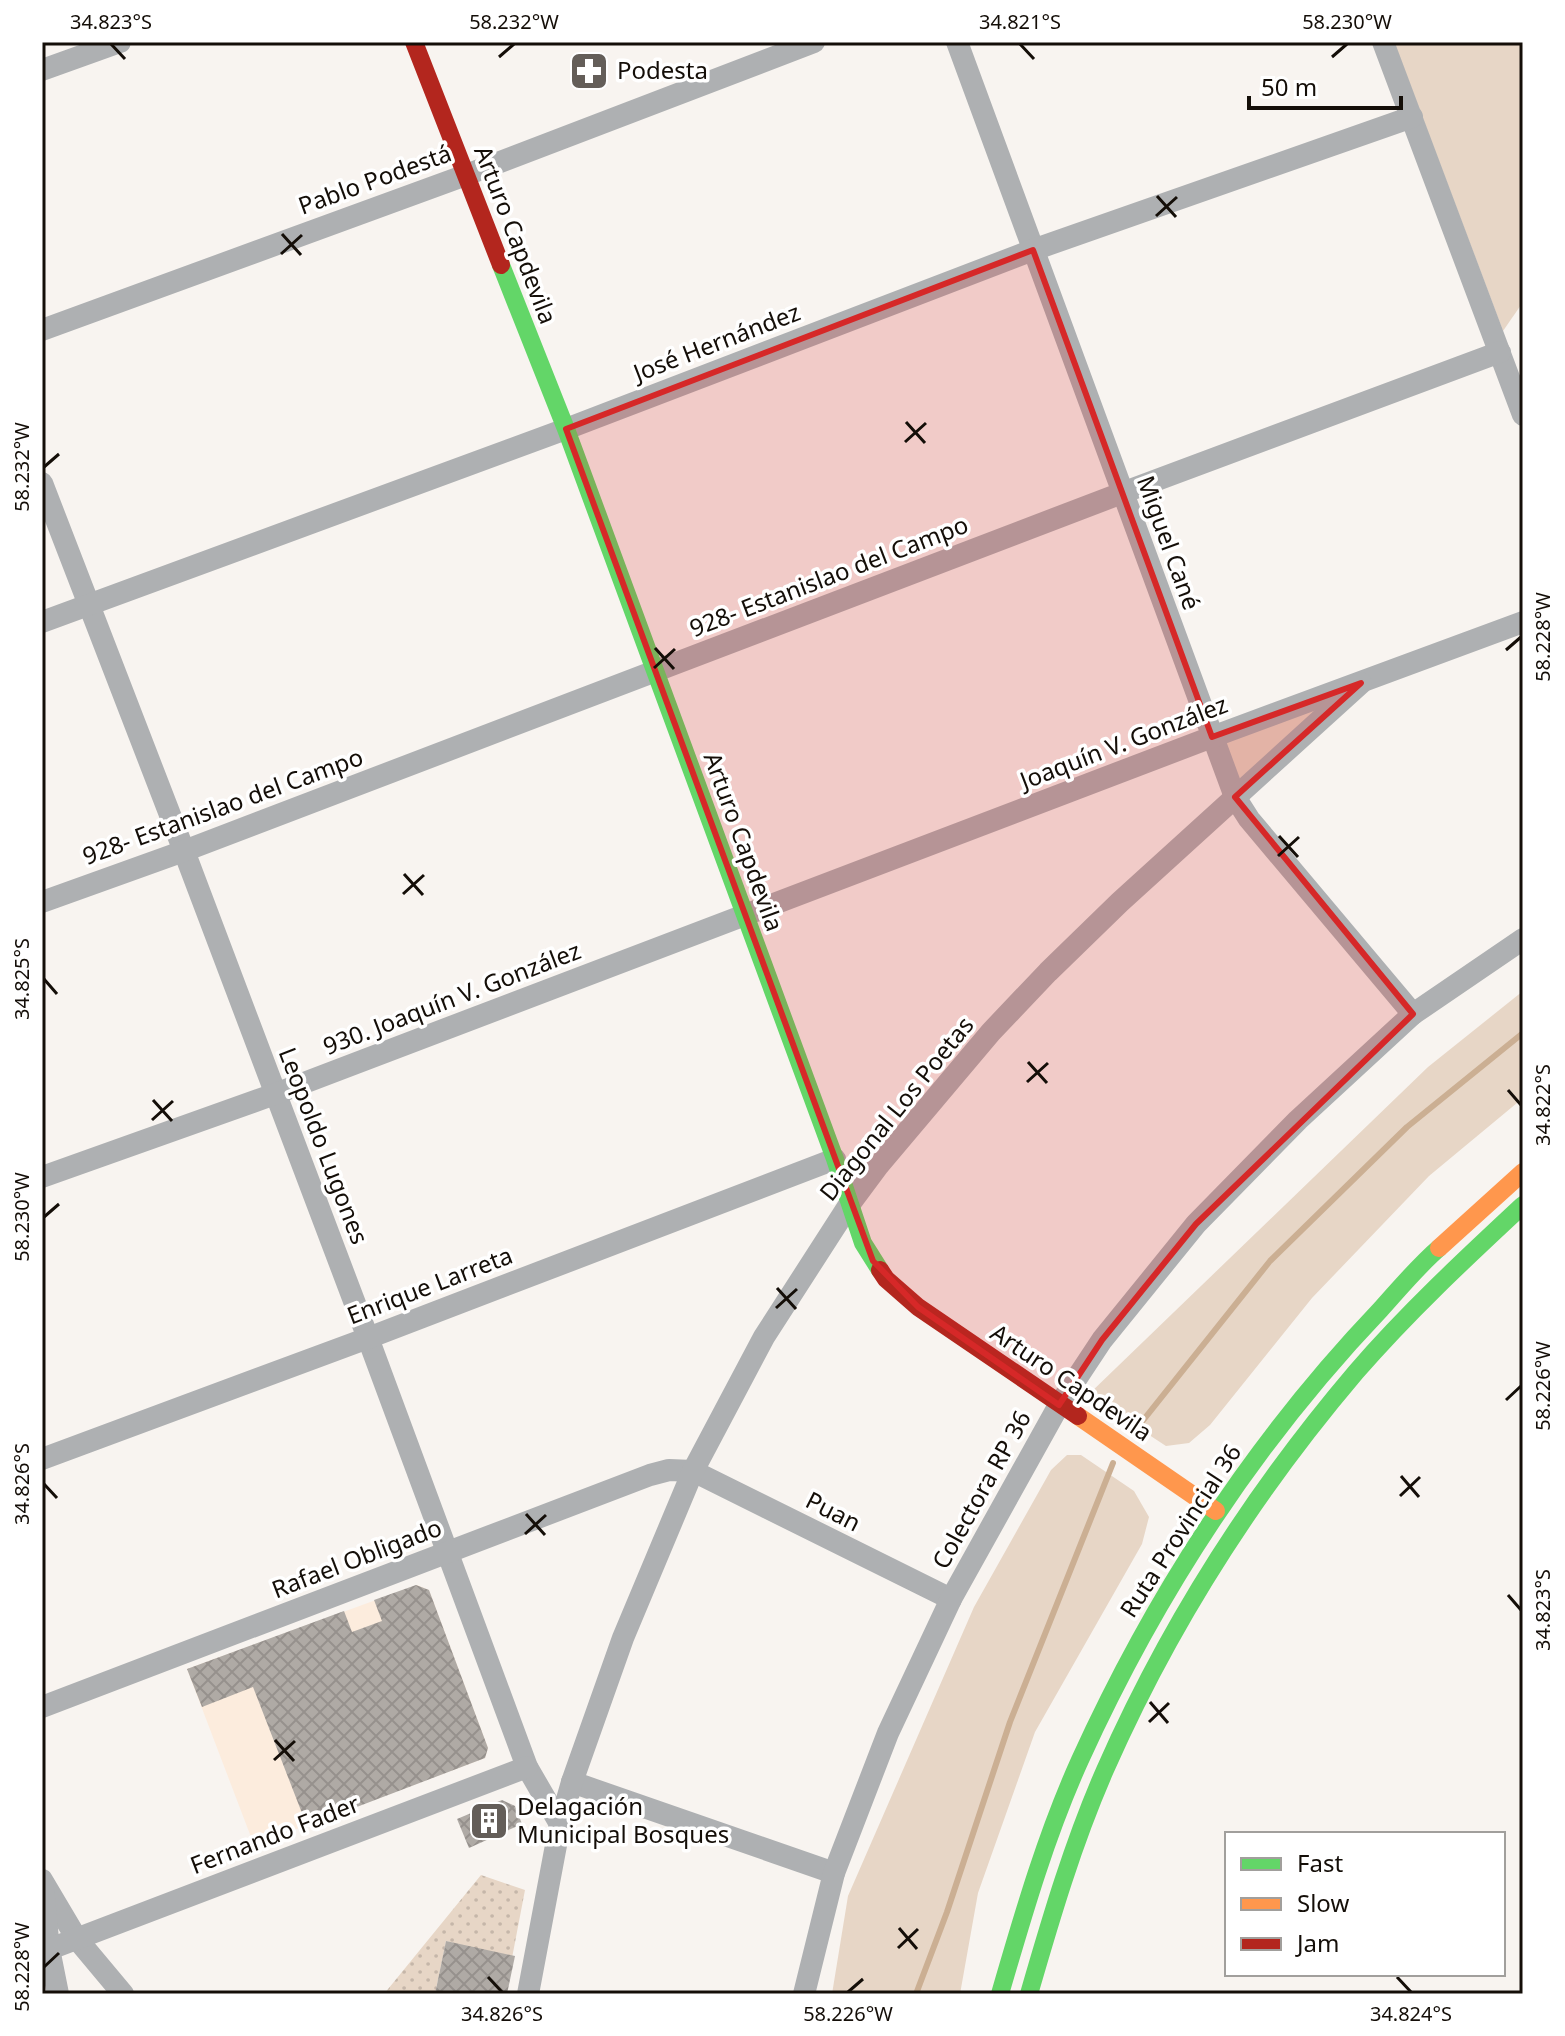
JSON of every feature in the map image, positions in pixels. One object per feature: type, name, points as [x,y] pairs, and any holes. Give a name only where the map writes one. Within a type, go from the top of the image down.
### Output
[{"type":"main road","name":"Arturo Capdevila","points":[[414,42],[566,429],[835,1159],[863,1243],[886,1279],[902,1294],[1216,1511]]},
{"type":"main road","name":"Ruta Provincial 36","points":[[1000,1994],[1048,1842],[1109,1695],[1216,1511],[1362,1326],[1449,1236],[1523,1172]]},
{"type":"main road","name":"Ruta Provincial 36","points":[[1029,1994],[1065,1870],[1098,1787],[1152,1673],[1239,1525],[1302,1437],[1368,1360],[1433,1290],[1523,1205]]},
{"type":"main road","points":[[1052,1979],[1063,1934],[1089,1859],[1098,1787]]},
{"type":"main road","points":[[990,1994],[997,1971],[1015,1942]]},
{"type":"street","points":[[42,70],[120,42]]},
{"type":"street","name":"Pablo Podestá","points":[[42,330],[466,175],[814,42]]},
{"type":"street","name":"Miguel Cané","points":[[957,42],[1235,797],[1249,819],[1413,1014]]},
{"type":"street","points":[[1383,42],[1523,415]]},
{"type":"street","name":"José Hernández","points":[[42,622],[566,429],[1033,250],[1412,117]]},
{"type":"street","name":"928- Estanislao del Campo","points":[[42,902],[184,851],[1500,352]]},
{"type":"street","name":"Leopoldo Lugones","points":[[42,483],[368,1338],[527,1767],[560,1824]]},
{"type":"street","name":"Joaquín V. González","points":[[744,916],[1523,622]]},
{"type":"street","name":"Diagonal Los Poetas","points":[[528,1994],[560,1824],[623,1638],[693,1471],[764,1337],[849,1205],[981,1044],[1048,972],[1120,902],[1361,683]]},
{"type":"street","name":"930. Joaquín V. González","points":[[42,1177],[275,1094],[744,916]]},
{"type":"street","name":"Colectora RP 36","points":[[804,1994],[834,1873],[888,1733],[951,1599],[1059,1405],[1102,1340],[1196,1224],[1298,1120],[1413,1014],[1523,939]]},
{"type":"street","name":"Enrique Larreta","points":[[42,1459],[835,1159]]},
{"type":"street","name":"Rafael Obligado","points":[[42,1707],[650,1475],[669,1470],[693,1471]]},
{"type":"street","name":"Puan","points":[[693,1471],[951,1599]]},
{"type":"street","name":"Fernando Fader","points":[[46,1950],[527,1767]]},
{"type":"street","points":[[572,1782],[834,1873]]},
{"type":"street","points":[[42,1881],[77,1939],[123,1994]]},
{"type":"street","points":[[42,1881],[46,1950],[58,1994]]},
{"type":"highlighted area","points":[[1033,250],[1212,737],[1361,683],[1235,797],[1413,1014],[1196,1224],[1102,1340],[1059,1405],[918,1307],[873,1261],[566,429]]},
{"type":"shaded area","points":[[1394,42],[1523,42],[1523,302],[1503,331]]},
{"type":"shaded area","points":[[1343,694],[1240,780],[1220,740]]},
{"type":"shaded area","points":[[1523,991],[1523,1098],[1429,1176],[1312,1298],[1210,1425],[1189,1443],[1166,1446],[1088,1395],[1428,1067]]},
{"type":"shaded area","points":[[1067,1455],[1081,1455],[1134,1491],[1149,1517],[1142,1544],[1035,1732],[978,1893],[960,1994],[832,1994],[848,1896],[974,1607],[1051,1470]]},
{"type":"shaded area","points":[[417,1585],[429,1590],[488,1748],[485,1758],[254,1845],[187,1669]]},
{"type":"shaded area","points":[[481,1875],[525,1890],[512,1958],[446,1941],[435,1994],[384,1994]]},
{"type":"building","points":[[416,1585],[429,1590],[488,1748],[485,1758],[307,1826],[253,1687],[202,1707],[187,1669],[344,1611],[352,1632],[382,1621],[374,1600]]},
{"type":"building","name":"Delagación Municipal Bosques","points":[[502,1800],[515,1806],[522,1824],[469,1848],[457,1819]]},
{"type":"building","points":[[446,1941],[515,1956],[507,1994],[435,1994]]},
{"type":"waterway","points":[[1133,1433],[1270,1261],[1407,1127],[1523,1033]]},
{"type":"waterway","points":[[916,1994],[947,1912],[1010,1722],[1113,1463]]},
{"type":"traffic: fast","points":[[501,265],[566,429],[835,1159],[863,1243],[880,1270]]},
{"type":"traffic: fast","points":[[1029,1994],[1054,1909],[1093,1797],[1156,1664],[1216,1562],[1283,1465],[1356,1372],[1416,1307],[1523,1205]]},
{"type":"traffic: fast","points":[[1000,1994],[1036,1876],[1068,1788],[1109,1699],[1175,1579],[1251,1466],[1292,1412],[1335,1359],[1439,1248]]},
{"type":"traffic: slow","points":[[1439,1248],[1523,1172]]},
{"type":"traffic: slow","points":[[1078,1416],[1216,1511]]},
{"type":"traffic: jam","points":[[414,42],[501,265]]},
{"type":"traffic: jam","points":[[880,1270],[918,1307],[1078,1416]]},
{"type":"place","name":"Podesta","points":[[589,71]]},
{"type":"place","name":"Delagación Municipal Bosques","points":[[489,1821]]}]
